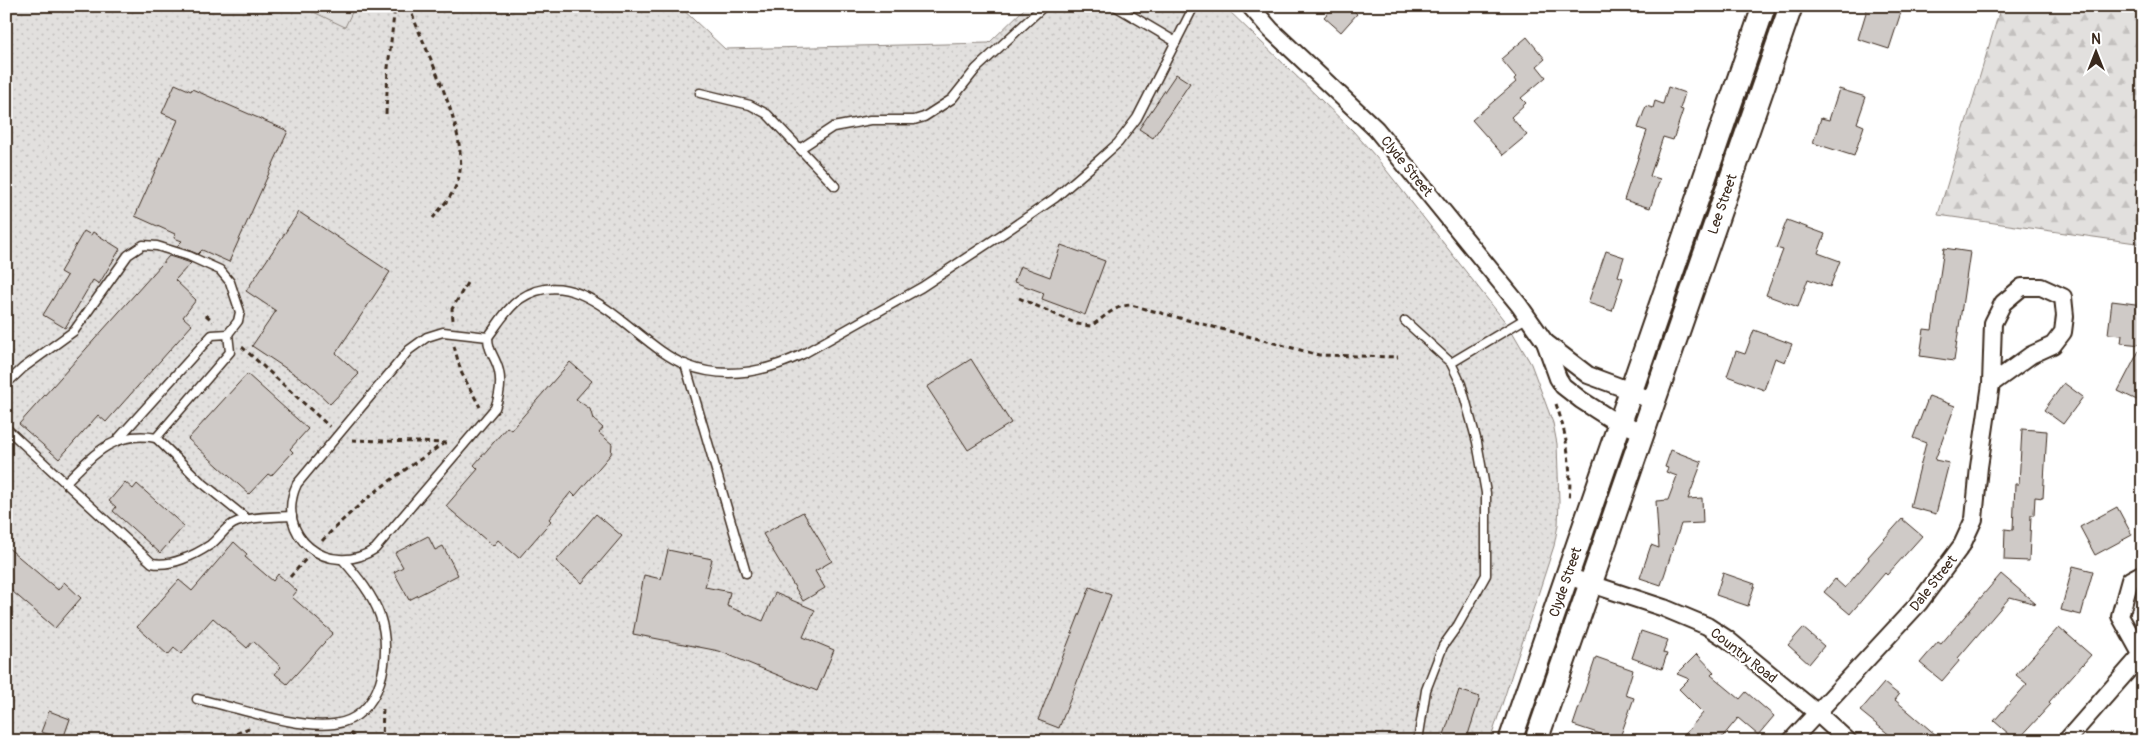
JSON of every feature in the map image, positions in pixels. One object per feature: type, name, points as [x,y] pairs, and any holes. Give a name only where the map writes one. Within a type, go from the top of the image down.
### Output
[{"type":"main road","name":"Lee Street","points":[[1631,392],[1764,6]]},
{"type":"main road","name":"Lee Street","points":[[1653,402],[1791,6]]},
{"type":"main road","name":"Clyde Street","points":[[1510,741],[1631,392]]},
{"type":"main road","name":"Clyde Street","points":[[1536,741],[1653,402]]},
{"type":"street","name":"Clyde Street","points":[[1250,6],[1271,30],[1376,129],[1528,317],[1545,342],[1558,378],[1563,386],[1595,410],[1643,432]]},
{"type":"street","name":"Dale Street","points":[[1791,741],[1919,603],[1962,545],[1974,519],[1991,384],[1993,323],[2003,303],[2022,287],[2041,287],[2062,297],[2065,316],[2062,332],[2053,345],[2032,355],[1991,384]]},
{"type":"street","name":"Clyde Street","points":[[1545,342],[1588,375],[1653,402]]},
{"type":"street","points":[[2066,741],[2142,654],[2120,616],[2130,580],[2143,573]]},
{"type":"street","name":"Country Road","points":[[1567,576],[1664,608],[1707,626],[1728,639],[1848,741]]},
{"type":"lane","points":[[801,148],[833,127],[871,120],[914,120],[924,117],[952,100],[976,69],[1044,6]]},
{"type":"lane","points":[[1115,6],[1176,42]]},
{"type":"lane","points":[[488,337],[453,332],[432,335],[417,342],[338,434],[297,484],[292,499],[292,516],[300,537],[313,550],[326,557],[343,560],[360,557],[379,545],[488,417],[497,403],[501,381],[499,370],[488,344],[488,337],[508,310],[519,300],[531,293],[545,289],[570,290],[601,305],[663,352],[685,364],[710,371],[751,372],[788,362],[907,295],[988,244],[1055,198],[1118,143],[1137,118],[1194,6]]},
{"type":"lane","points":[[700,93],[750,105],[767,114],[836,186]]},
{"type":"lane","points":[[6,384],[23,368],[74,331],[128,255],[144,245],[157,246],[189,256],[220,270],[230,282],[240,312],[238,321],[228,334],[230,352],[156,438]]},
{"type":"lane","points":[[1450,363],[1528,317]]},
{"type":"lane","points":[[1405,321],[1450,363],[1461,384],[1472,419],[1486,493],[1486,575],[1458,625],[1443,646],[1426,690],[1418,741]]},
{"type":"lane","points":[[65,483],[94,453],[117,440],[212,336],[228,334]]},
{"type":"lane","points":[[685,364],[746,573]]},
{"type":"lane","points":[[6,428],[152,563],[158,564],[180,560],[211,544],[228,527],[236,522],[247,519],[292,516]]},
{"type":"lane","points":[[117,440],[137,436],[156,438],[200,481],[247,519]]},
{"type":"lane","points":[[197,699],[288,721],[326,725],[352,719],[367,706],[376,694],[383,676],[385,649],[380,618],[371,597],[343,560]]},
{"type":"path","points":[[386,114],[388,68],[395,6]]},
{"type":"path","points":[[409,6],[436,71],[461,149],[460,169],[456,187],[433,218]]},
{"type":"path","points":[[468,283],[452,309],[455,353],[469,391],[488,417]]},
{"type":"path","points":[[1019,298],[1060,317],[1084,325],[1091,326],[1110,311],[1122,306],[1131,305],[1319,355],[1398,357]]},
{"type":"path","points":[[206,315],[345,440],[444,443],[458,444],[463,447]]},
{"type":"path","points":[[1554,398],[1564,433],[1568,460],[1569,509]]},
{"type":"path","points":[[290,577],[337,525],[385,483],[444,443]]},
{"type":"path","points":[[220,741],[272,717]]},
{"type":"green space","points":[[6,6],[679,6],[725,49],[989,43],[1027,6],[1224,6],[1353,131],[1376,157],[1510,328],[1531,364],[1553,423],[1557,444],[1559,501],[1558,525],[1554,546],[1490,741],[6,741]]},
{"type":"green space","points":[[301,6],[355,6],[345,27]]},
{"type":"green space","points":[[2001,6],[2143,6],[2143,244],[1938,215]]},
{"type":"building","points":[[1334,6],[1349,6],[1357,14],[1341,32],[1324,17]]},
{"type":"building","points":[[1868,6],[1903,6],[1889,49],[1858,39]]},
{"type":"building","points":[[1527,37],[1545,59],[1537,66],[1546,77],[1521,98],[1526,103],[1511,117],[1527,135],[1503,155],[1472,120],[1516,82],[1514,79],[1516,77],[1501,59]]},
{"type":"building","points":[[1176,74],[1190,83],[1153,138],[1139,129]]},
{"type":"building","points":[[175,84],[191,91],[192,89],[288,131],[229,262],[202,250],[198,254],[177,246],[182,241],[174,238],[175,234],[135,216],[178,120],[162,113]]},
{"type":"building","points":[[1668,87],[1685,93],[1680,109],[1683,110],[1673,140],[1663,137],[1650,176],[1660,179],[1650,208],[1624,200],[1647,131],[1638,128],[1646,106],[1653,108],[1655,101],[1663,104]]},
{"type":"building","points":[[1839,89],[1866,97],[1857,123],[1864,126],[1854,156],[1813,143],[1821,118],[1829,120]]},
{"type":"building","points":[[299,212],[390,272],[336,353],[359,374],[330,404],[308,383],[252,346],[276,311],[246,291]]},
{"type":"building","points":[[1787,220],[1825,234],[1818,253],[1840,261],[1830,287],[1808,279],[1798,307],[1766,295],[1783,250],[1776,248]]},
{"type":"building","points":[[84,231],[91,235],[93,232],[120,249],[99,284],[93,280],[65,328],[43,315],[67,276],[60,272]]},
{"type":"building","points":[[1061,245],[1105,261],[1085,315],[1042,299],[1044,293],[1014,282],[1020,266],[1050,277]]},
{"type":"building","points":[[1944,248],[1970,252],[1954,361],[1920,356],[1924,329],[1932,330]]},
{"type":"building","points":[[1606,251],[1624,257],[1618,276],[1623,278],[1612,311],[1588,303]]},
{"type":"building","points":[[169,256],[191,263],[175,280],[196,300],[183,317],[192,325],[106,422],[98,415],[59,459],[19,424]]},
{"type":"building","points":[[2112,301],[2143,305],[2142,345],[2121,343],[2122,335],[2108,334]]},
{"type":"building","points":[[1754,330],[1792,344],[1785,362],[1775,358],[1764,390],[1727,376],[1736,351],[1745,354]]},
{"type":"building","points":[[2143,343],[2143,388],[2137,400],[2118,391]]},
{"type":"building","points":[[971,359],[1011,423],[968,450],[927,387]]},
{"type":"building","points":[[570,362],[592,381],[576,399],[590,409],[593,419],[603,428],[599,433],[612,444],[611,454],[575,496],[571,492],[549,519],[551,521],[519,558],[498,540],[493,546],[446,506],[478,469],[474,465],[507,427],[511,430]]},
{"type":"building","points":[[247,374],[308,429],[290,449],[293,452],[271,476],[268,474],[249,494],[188,439]]},
{"type":"building","points":[[2064,383],[2083,397],[2063,424],[2044,410]]},
{"type":"building","points":[[1929,396],[1955,406],[1935,460],[1949,463],[1936,514],[1910,507],[1926,443],[1913,438]]},
{"type":"building","points":[[2022,429],[2047,431],[2043,498],[2035,497],[2034,515],[2031,515],[2029,561],[2004,560],[2005,529],[2013,530],[2015,484],[2019,484]]},
{"type":"building","points":[[1671,450],[1702,462],[1688,499],[1702,498],[1703,523],[1681,524],[1661,585],[1640,578],[1651,545],[1659,548],[1656,501],[1668,500],[1677,476],[1666,472],[1668,468],[1665,467]]},
{"type":"building","points":[[125,482],[133,489],[137,484],[184,526],[160,553],[113,511],[116,507],[109,501]]},
{"type":"building","points":[[2117,507],[2132,535],[2095,555],[2080,527]]},
{"type":"building","points":[[803,512],[832,561],[815,571],[825,588],[803,601],[763,534]]},
{"type":"building","points":[[596,514],[622,536],[582,583],[556,561]]},
{"type":"building","points":[[1902,519],[1922,536],[1887,575],[1885,573],[1850,614],[1824,592],[1835,579],[1845,588],[1869,559],[1868,557]]},
{"type":"building","points":[[428,536],[435,550],[443,546],[458,575],[409,600],[394,572],[403,567],[395,553]]},
{"type":"building","points":[[234,542],[247,554],[245,557],[273,581],[278,574],[297,591],[292,597],[333,633],[287,684],[275,674],[281,667],[253,641],[247,648],[213,618],[181,654],[174,648],[168,655],[137,627],[179,580],[192,591]]},
{"type":"building","points":[[6,546],[58,590],[64,582],[81,598],[55,628],[6,586]]},
{"type":"building","points":[[668,550],[712,559],[705,587],[730,592],[727,606],[763,621],[775,593],[815,610],[803,637],[834,650],[817,691],[719,651],[633,634],[644,575],[661,579]]},
{"type":"building","points":[[2073,566],[2093,571],[2081,615],[2061,610]]},
{"type":"building","points":[[1723,573],[1755,584],[1748,606],[1716,595]]},
{"type":"building","points":[[2001,574],[2036,604],[2010,597],[1958,658],[1960,660],[1942,681],[1920,663],[1938,642],[1941,644]]},
{"type":"building","points":[[1090,587],[1111,595],[1059,728],[1038,720]]},
{"type":"building","points":[[2059,627],[2091,655],[2049,702],[2051,704],[2017,741],[1994,721],[2027,684],[2016,675]]},
{"type":"building","points":[[1803,628],[1824,646],[1809,664],[1788,645]]},
{"type":"building","points":[[1641,631],[1668,640],[1663,653],[1667,654],[1662,669],[1632,658]]},
{"type":"building","points":[[1697,654],[1714,672],[1711,675],[1740,699],[1746,692],[1774,716],[1758,735],[1738,718],[1719,741],[1679,741],[1703,713],[1679,689],[1689,679],[1677,674]]},
{"type":"building","points":[[1596,657],[1633,670],[1625,695],[1634,698],[1619,740],[1573,725]]},
{"type":"building","points":[[1884,683],[1899,695],[1895,700],[1943,741],[1897,741],[1860,711]]},
{"type":"building","points":[[1459,690],[1480,697],[1466,741],[1442,741]]},
{"type":"building","points":[[49,711],[70,719],[63,739],[41,732]]}]
